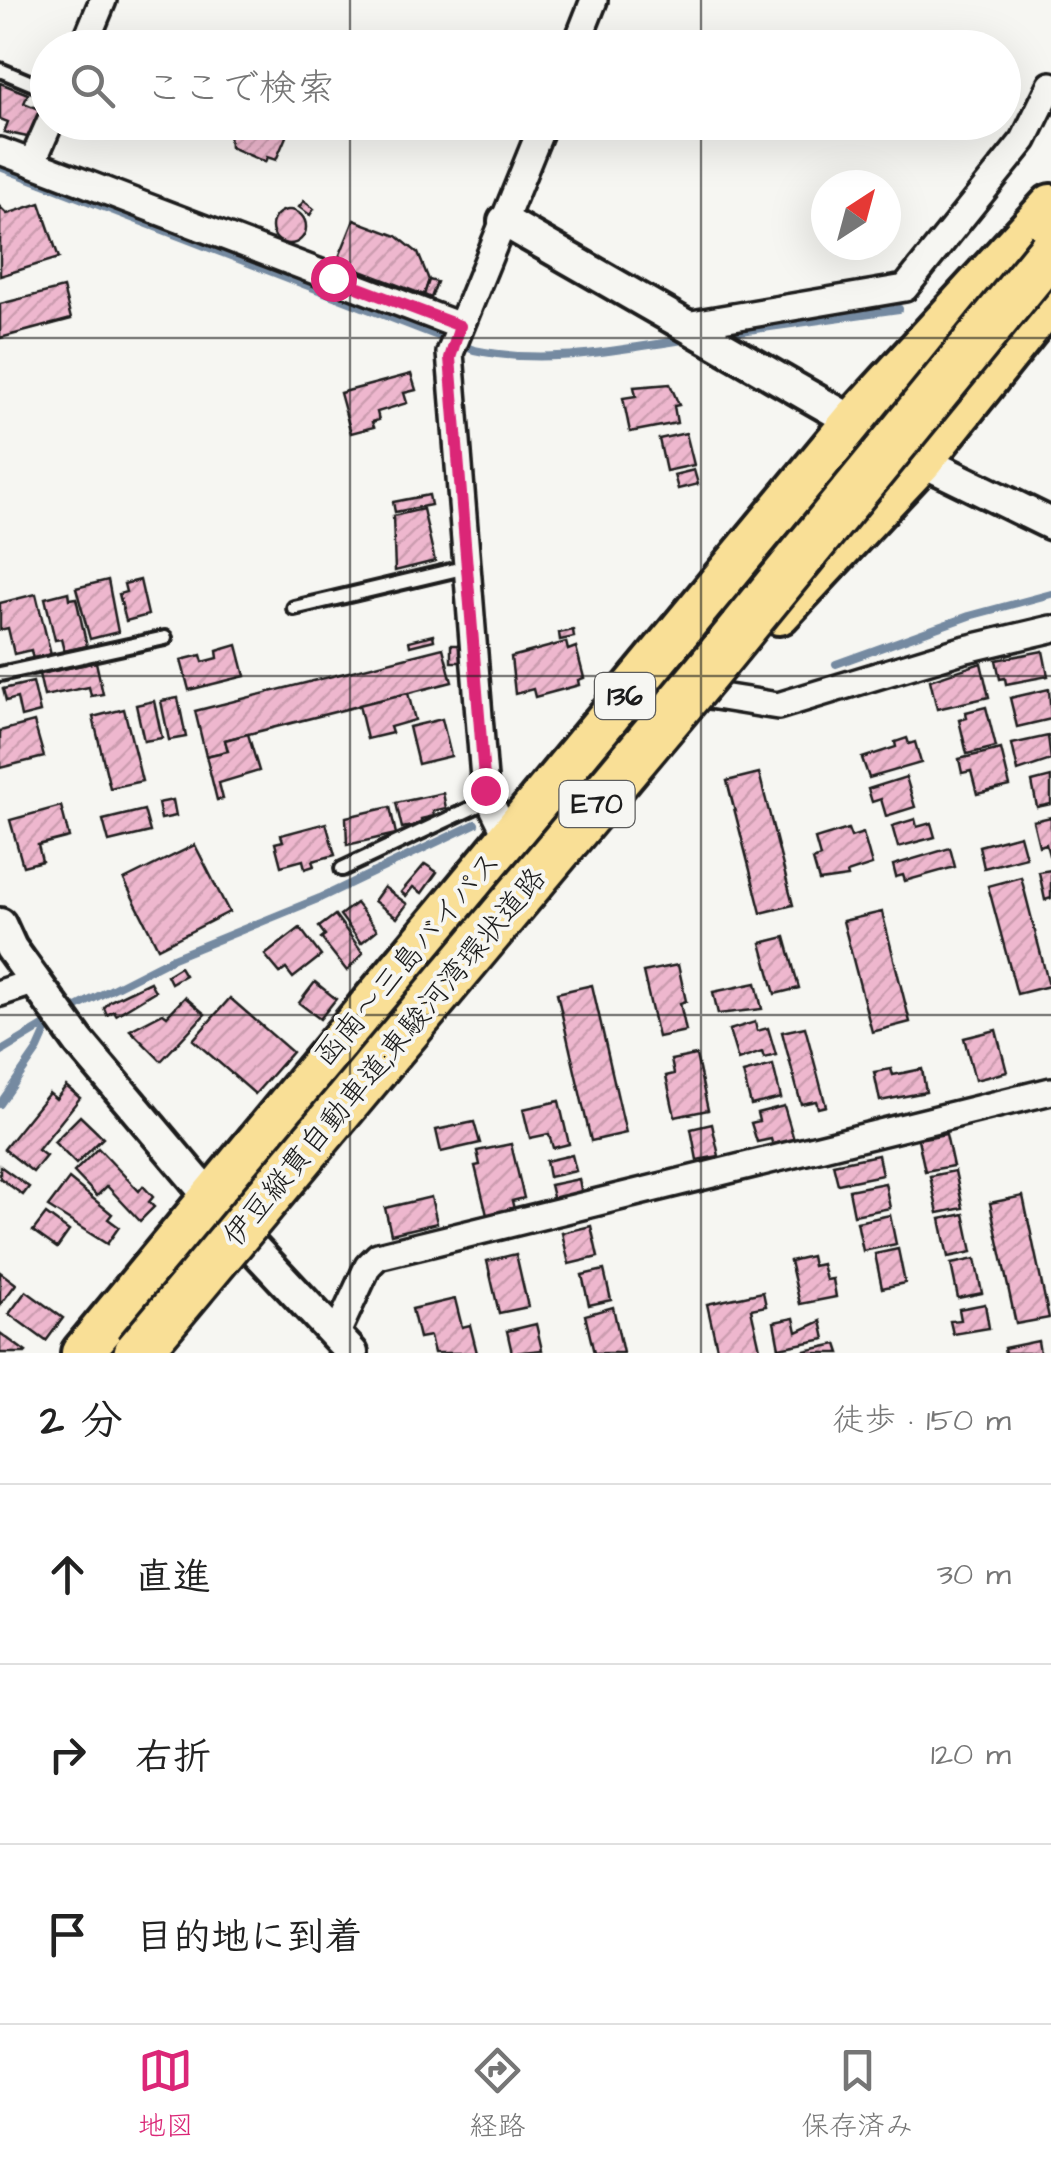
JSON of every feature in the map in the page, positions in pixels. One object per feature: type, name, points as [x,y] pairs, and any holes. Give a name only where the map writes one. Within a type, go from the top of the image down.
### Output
[{"type":"highway","name":"函南～三島バイパス","points":[[82,1353],[854,420],[1051,204]]},
{"type":"highway","name":"伊豆縦貫自動車道;東駿河湾環状道路","points":[[137,1353],[706,674],[1051,250]]},
{"type":"highway","name":"函南～三島バイパス","points":[[153,1353],[703,694],[922,461],[1051,300]]},
{"type":"street","points":[[90,30],[103,0]]},
{"type":"street","points":[[582,30],[594,0]]},
{"type":"street","points":[[686,325],[905,288],[1024,140],[1051,84]]},
{"type":"street","points":[[32,163],[42,140]]},
{"type":"street","points":[[508,838],[485,790],[467,567],[456,336],[537,140]]},
{"type":"street","points":[[0,151],[456,336]]},
{"type":"street","points":[[504,221],[922,461],[1051,524]]},
{"type":"street","points":[[703,694],[778,706],[962,650],[1051,629]]},
{"type":"street","points":[[0,924],[11,948],[79,1042],[246,1240],[344,1344],[368,1266],[378,1256],[1051,1091]]},
{"type":"street","points":[[0,993],[43,991]]},
{"type":"lane","points":[[0,70],[30,82]]},
{"type":"lane","points":[[294,608],[467,567]]},
{"type":"lane","points":[[0,674],[164,638]]},
{"type":"lane","points":[[342,870],[490,800]]},
{"type":"building","points":[[0,83],[28,94],[24,103],[30,106],[30,138],[4,132],[8,122],[0,119]]},
{"type":"building","points":[[230,140],[285,140],[276,160],[267,157],[265,162],[230,147]]},
{"type":"building","points":[[304,201],[314,209],[310,215],[299,207]]},
{"type":"building","points":[[40,203],[59,258],[0,276],[0,207],[7,214]]},
{"type":"building","points":[[289,210],[301,215],[306,227],[301,239],[289,244],[277,239],[272,227],[277,215]]},
{"type":"building","points":[[354,220],[397,236],[418,253],[429,280],[424,295],[337,262]]},
{"type":"building","points":[[429,280],[437,282],[431,298],[424,295]]},
{"type":"building","points":[[63,288],[71,319],[0,338],[0,304]]},
{"type":"building","points":[[411,374],[416,390],[404,393],[407,403],[377,412],[379,420],[372,422],[374,427],[351,433],[340,393]]},
{"type":"building","points":[[670,384],[679,405],[674,406],[677,423],[630,432],[623,398],[636,396],[634,387]]},
{"type":"building","points":[[686,433],[694,465],[666,471],[659,439]]},
{"type":"building","points":[[694,470],[698,484],[678,489],[674,475]]},
{"type":"building","points":[[429,495],[431,505],[395,512],[393,502]]},
{"type":"building","points":[[423,509],[435,561],[395,571],[393,516]]},
{"type":"building","points":[[108,580],[118,632],[90,639],[76,588]]},
{"type":"building","points":[[140,580],[148,615],[126,621],[119,594],[126,592],[124,584]]},
{"type":"building","points":[[68,592],[69,599],[76,598],[87,646],[64,651],[61,639],[55,640],[45,598]]},
{"type":"building","points":[[36,594],[51,655],[33,660],[31,650],[14,654],[8,628],[0,630],[0,603]]},
{"type":"building","points":[[573,630],[574,637],[560,640],[559,633]]},
{"type":"building","points":[[433,635],[434,640],[410,646],[409,641]]},
{"type":"building","points":[[566,642],[568,650],[576,647],[584,678],[578,680],[579,685],[535,697],[533,689],[515,694],[511,657]]},
{"type":"building","points":[[237,645],[245,676],[189,690],[181,660],[201,655],[203,662],[218,658],[217,651]]},
{"type":"building","points":[[451,645],[461,645],[462,662],[451,662]]},
{"type":"building","points":[[443,648],[452,682],[225,740],[228,751],[206,756],[195,711]]},
{"type":"building","points":[[1043,651],[1048,676],[1006,684],[1005,678],[1000,679],[996,660]]},
{"type":"building","points":[[96,662],[103,694],[91,696],[89,687],[44,696],[39,674]]},
{"type":"building","points":[[981,663],[989,697],[937,709],[930,680]]},
{"type":"building","points":[[33,682],[40,712],[21,717],[17,698],[6,701],[3,689]]},
{"type":"building","points":[[1049,689],[1051,719],[1017,727],[1010,698]]},
{"type":"building","points":[[408,693],[415,720],[390,727],[392,733],[367,739],[359,705]]},
{"type":"building","points":[[178,698],[186,737],[169,740],[161,701]]},
{"type":"building","points":[[154,701],[162,738],[144,741],[136,705]]},
{"type":"building","points":[[986,707],[996,747],[967,754],[959,720],[967,718],[966,712]]},
{"type":"building","points":[[124,709],[142,781],[110,788],[93,717]]},
{"type":"building","points":[[442,719],[451,756],[418,764],[409,727]]},
{"type":"building","points":[[34,722],[44,757],[0,768],[0,731]]},
{"type":"building","points":[[248,734],[259,771],[219,783],[223,799],[217,800],[206,756],[228,751],[225,740]]},
{"type":"building","points":[[1048,736],[1051,760],[1018,771],[1012,744]]},
{"type":"building","points":[[907,738],[909,744],[915,742],[921,763],[869,778],[862,758],[896,747],[895,742]]},
{"type":"building","points":[[1001,749],[1010,786],[977,794],[971,771],[962,773],[959,759]]},
{"type":"building","points":[[759,773],[793,905],[761,913],[727,781]]},
{"type":"building","points":[[906,777],[915,807],[886,816],[881,799],[872,802],[868,789]]},
{"type":"building","points":[[1051,777],[1051,804],[1037,807],[1032,782]]},
{"type":"building","points":[[443,793],[446,808],[421,819],[422,824],[402,828],[396,803]]},
{"type":"building","points":[[173,800],[176,816],[161,819],[158,803]]},
{"type":"building","points":[[61,806],[69,837],[38,845],[42,861],[23,866],[10,820]]},
{"type":"building","points":[[390,807],[396,834],[347,845],[346,817]]},
{"type":"building","points":[[144,810],[150,832],[109,842],[103,820]]},
{"type":"building","points":[[1051,817],[1049,855],[1046,844],[1039,846],[1033,821]]},
{"type":"building","points":[[915,819],[917,827],[931,823],[935,837],[898,847],[892,826]]},
{"type":"building","points":[[326,823],[335,855],[312,861],[314,866],[305,869],[303,860],[281,866],[275,843],[283,841],[281,835]]},
{"type":"building","points":[[848,829],[851,837],[863,833],[872,865],[847,873],[848,877],[819,881],[813,860],[820,857],[815,839]]},
{"type":"building","points":[[1020,835],[1026,857],[984,868],[979,846]]},
{"type":"building","points":[[195,845],[229,912],[158,948],[124,880]]},
{"type":"building","points":[[950,848],[955,867],[905,881],[903,875],[896,877],[893,865]]},
{"type":"building","points":[[425,864],[437,872],[422,893],[413,887],[406,896],[401,892]]},
{"type":"building","points":[[1051,870],[1051,898],[1045,900],[1039,872]]},
{"type":"building","points":[[1021,877],[1049,986],[1017,994],[988,886]]},
{"type":"building","points":[[384,887],[407,904],[397,918],[374,901]]},
{"type":"building","points":[[356,903],[377,930],[361,943],[340,915]]},
{"type":"building","points":[[882,912],[910,1022],[872,1032],[843,921]]},
{"type":"building","points":[[335,915],[363,953],[347,971],[321,938],[325,935],[319,927]]},
{"type":"building","points":[[300,928],[321,956],[293,978],[286,969],[280,973],[265,955]]},
{"type":"building","points":[[785,937],[799,988],[775,994],[761,943]]},
{"type":"building","points":[[678,965],[686,1001],[680,1003],[686,1031],[658,1037],[643,972]]},
{"type":"building","points":[[180,967],[185,975],[171,983],[167,975]]},
{"type":"building","points":[[150,982],[155,991],[116,1015],[114,1011],[107,1015],[104,1008],[110,1001]]},
{"type":"building","points":[[315,982],[336,999],[320,1019],[299,1003]]},
{"type":"building","points":[[756,983],[762,1009],[718,1014],[713,992]]},
{"type":"building","points":[[592,985],[626,1133],[591,1141],[557,993]]},
{"type":"building","points":[[185,997],[205,1014],[161,1061],[130,1030],[163,1013],[167,1016]]},
{"type":"building","points":[[230,998],[292,1052],[255,1094],[193,1040]]},
{"type":"building","points":[[755,1022],[757,1031],[768,1028],[776,1055],[764,1058],[762,1052],[738,1060],[729,1030]]},
{"type":"building","points":[[805,1027],[826,1106],[818,1108],[816,1101],[801,1104],[782,1032]]},
{"type":"building","points":[[996,1030],[1007,1072],[975,1080],[964,1038]]},
{"type":"building","points":[[696,1055],[708,1110],[675,1117],[666,1076],[674,1074],[671,1060]]},
{"type":"building","points":[[773,1065],[781,1098],[751,1105],[743,1073]]},
{"type":"building","points":[[891,1069],[893,1075],[922,1069],[926,1092],[880,1101],[874,1072]]},
{"type":"building","points":[[66,1086],[80,1098],[38,1150],[46,1156],[33,1172],[4,1149],[49,1093],[56,1099]]},
{"type":"building","points":[[559,1101],[569,1144],[553,1148],[549,1134],[530,1138],[523,1109]]},
{"type":"building","points":[[784,1106],[794,1140],[773,1146],[771,1139],[757,1142],[751,1123],[759,1121],[757,1113]]},
{"type":"building","points":[[80,1116],[103,1138],[76,1164],[54,1142]]},
{"type":"building","points":[[474,1122],[480,1143],[441,1152],[436,1130]]},
{"type":"building","points":[[712,1124],[719,1156],[697,1160],[691,1129]]},
{"type":"building","points":[[946,1134],[953,1166],[925,1171],[918,1139]]},
{"type":"building","points":[[511,1144],[524,1198],[512,1201],[514,1209],[487,1215],[475,1166],[480,1165],[477,1151]]},
{"type":"building","points":[[98,1148],[139,1191],[143,1186],[153,1197],[149,1202],[154,1207],[140,1221],[107,1186],[97,1196],[74,1172]]},
{"type":"building","points":[[572,1155],[576,1171],[549,1177],[546,1161]]},
{"type":"building","points":[[878,1155],[882,1175],[838,1184],[833,1164]]},
{"type":"building","points":[[0,1166],[29,1187],[23,1195],[0,1178]]},
{"type":"building","points":[[955,1171],[963,1208],[938,1213],[930,1176]]},
{"type":"building","points":[[69,1179],[112,1214],[108,1219],[119,1227],[107,1244],[48,1207]]},
{"type":"building","points":[[579,1179],[582,1195],[554,1201],[550,1185]]},
{"type":"building","points":[[885,1183],[890,1208],[854,1215],[849,1190]]},
{"type":"building","points":[[1023,1196],[1049,1318],[1016,1324],[990,1203]]},
{"type":"building","points":[[431,1197],[437,1223],[391,1234],[385,1208]]},
{"type":"building","points":[[46,1214],[69,1231],[57,1248],[33,1231]]},
{"type":"building","points":[[964,1214],[972,1252],[948,1257],[940,1219]]},
{"type":"building","points":[[890,1215],[896,1244],[863,1251],[857,1222]]},
{"type":"building","points":[[591,1226],[598,1257],[569,1264],[562,1233]]},
{"type":"building","points":[[898,1249],[905,1283],[882,1288],[875,1254]]},
{"type":"building","points":[[516,1254],[528,1307],[499,1313],[487,1261]]},
{"type":"building","points":[[811,1256],[813,1266],[822,1264],[826,1280],[833,1279],[836,1297],[800,1304],[790,1261]]},
{"type":"building","points":[[975,1259],[982,1293],[958,1298],[951,1264]]},
{"type":"building","points":[[604,1270],[611,1300],[589,1305],[582,1275]]},
{"type":"building","points":[[0,1272],[16,1284],[0,1305]]},
{"type":"building","points":[[26,1291],[63,1318],[46,1341],[9,1314]]},
{"type":"building","points":[[763,1292],[766,1306],[751,1309],[761,1353],[718,1353],[707,1304]]},
{"type":"building","points":[[455,1299],[462,1327],[470,1325],[477,1353],[434,1353],[430,1336],[419,1338],[412,1309]]},
{"type":"building","points":[[985,1304],[989,1328],[953,1334],[950,1321],[961,1320],[959,1309]]},
{"type":"building","points":[[613,1307],[623,1353],[594,1353],[585,1315]]},
{"type":"building","points":[[794,1318],[797,1332],[821,1321],[825,1339],[779,1348],[774,1322]]},
{"type":"building","points":[[536,1324],[542,1350],[512,1353],[507,1331]]},
{"type":"building","points":[[0,1333],[26,1352],[0,1353]]},
{"type":"building","points":[[1038,1341],[1040,1353],[1005,1353],[1004,1348]]},
{"type":"building","points":[[837,1344],[840,1353],[804,1353],[804,1351]]},
{"type":"waterway","points":[[0,167],[474,350],[556,356],[691,339]]},
{"type":"waterway","points":[[720,334],[899,309]]},
{"type":"waterway","points":[[836,664],[969,616],[1051,594]]},
{"type":"waterway","points":[[67,1012],[173,958],[320,898],[475,824]]},
{"type":"waterway","points":[[0,1052],[55,1019]]},
{"type":"waterway","points":[[0,1104],[38,1049],[50,1022]]},
{"type":"route","points":[[333,278],[460,326],[450,358],[485,790]]}]
